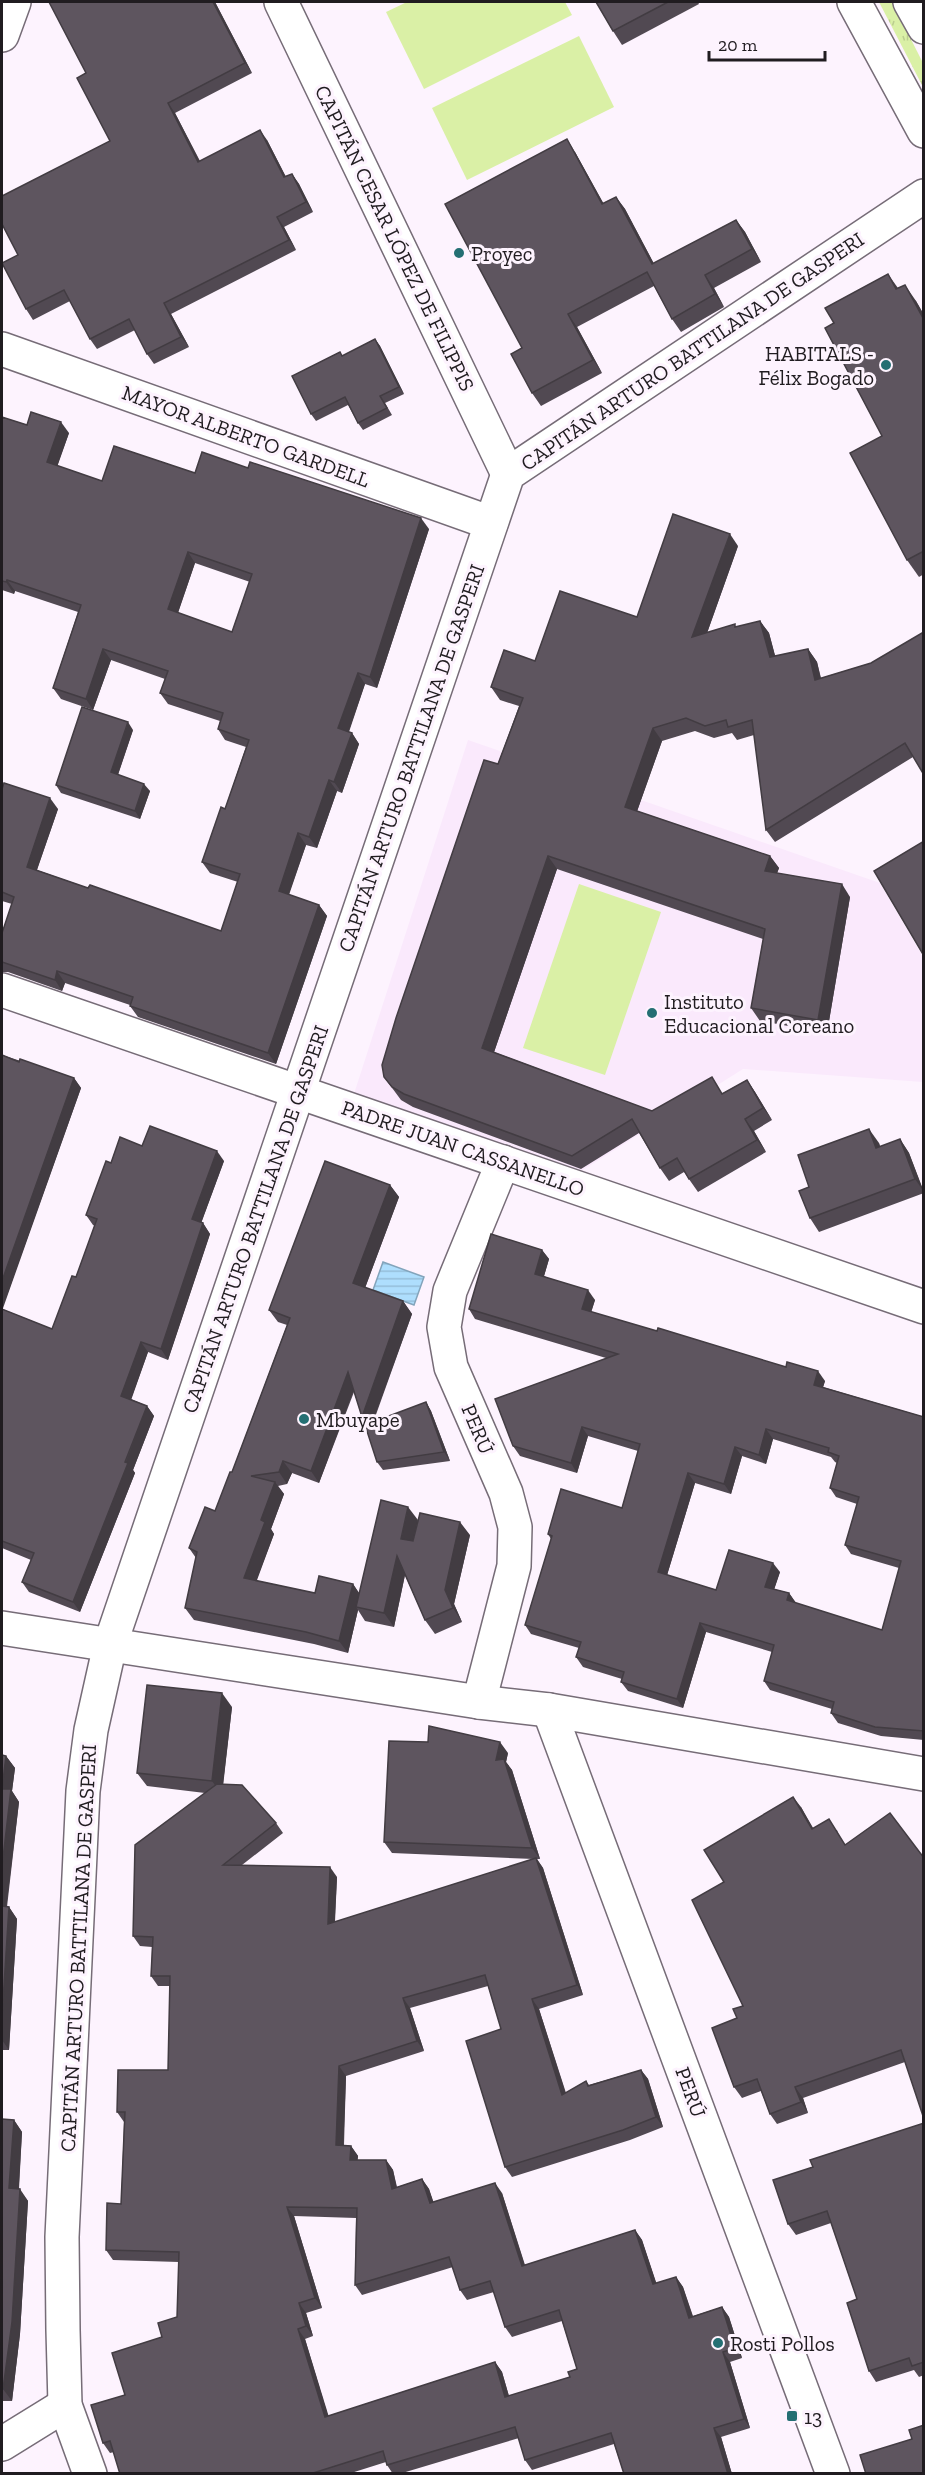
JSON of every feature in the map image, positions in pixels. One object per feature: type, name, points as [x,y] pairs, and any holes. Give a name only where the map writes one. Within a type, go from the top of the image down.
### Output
[{"type":"street","points":[[2,35],[14,2]]},
{"type":"street","name":"CAPITÁN CESAR LÓPEZ DE FILIPPIS","points":[[281,2],[508,474]]},
{"type":"street","points":[[854,2],[924,131]]},
{"type":"street","points":[[910,2],[924,27]]},
{"type":"street","name":"CAPITÁN ARTURO BATTILANA DE GASPERI","points":[[90,2474],[65,2405],[62,2237],[83,1791],[92,1730],[110,1645],[508,474],[924,196]]},
{"type":"street","name":"MAYOR ALBERTO GARDELL","points":[[2,349],[491,523]]},
{"type":"street","name":"PADRE JUAN CASSANELLO","points":[[2,990],[924,1307]]},
{"type":"street","name":"PERÚ","points":[[479,1702],[514,1566],[515,1527],[506,1493],[451,1367],[444,1327],[450,1291],[503,1162]]},
{"type":"street","points":[[2,1628],[479,1702],[549,1710],[924,1774]]},
{"type":"street","name":"PERÚ","points":[[549,1710],[833,2474]]},
{"type":"street","points":[[2,2444],[65,2405]]},
{"type":"shaded area","name":"Instituto Educacional Coreano","points":[[468,740],[880,883],[923,957],[923,1082],[743,1069],[578,1173],[353,1097]]},
{"type":"green space","points":[[407,2],[565,2],[572,15],[424,89],[386,12]]},
{"type":"green space","points":[[879,2],[892,2],[923,63],[923,87]]},
{"type":"green space","points":[[579,36],[614,107],[467,180],[432,108]]},
{"type":"green space","points":[[579,884],[661,912],[605,1075],[523,1048]]},
{"type":"water","points":[[383,1262],[424,1277],[414,1305],[373,1290]]},
{"type":"building","points":[[49,2],[213,2],[245,63],[168,103],[198,162],[260,130],[284,177],[292,174],[306,202],[277,217],[289,240],[164,303],[181,337],[147,354],[129,319],[90,339],[64,290],[26,309],[2,263],[18,255],[2,224],[2,196],[110,141],[77,78],[86,73]]},
{"type":"building","points":[[596,2],[668,2],[613,31]]},
{"type":"building","points":[[567,139],[602,204],[616,197],[652,264],[736,220],[752,249],[705,275],[715,294],[672,319],[647,272],[568,314],[593,360],[532,393],[511,354],[522,348],[445,204]]},
{"type":"building","points":[[888,274],[896,289],[905,285],[924,320],[924,551],[907,560],[850,453],[882,436],[825,328],[834,323],[825,308]]},
{"type":"building","points":[[375,339],[399,387],[380,396],[387,408],[358,423],[345,397],[311,414],[292,376],[340,352],[342,356]]},
{"type":"building","points":[[31,412],[61,422],[47,462],[102,481],[114,446],[195,473],[202,452],[248,468],[250,462],[421,518],[370,677],[358,673],[338,728],[352,733],[334,782],[329,780],[309,837],[298,833],[279,891],[319,905],[268,1053],[130,1006],[133,997],[57,971],[55,980],[2,962],[2,933],[14,897],[2,892],[2,789],[4,783],[50,798],[27,867],[88,888],[90,885],[221,931],[240,874],[202,862],[221,807],[225,809],[249,740],[218,729],[223,713],[160,693],[168,671],[103,649],[86,699],[53,688],[81,605],[7,580],[2,581],[2,417],[27,425]],"holes":[[[188,552],[252,574],[232,632],[168,609]]]},
{"type":"building","points":[[673,514],[730,534],[692,637],[735,624],[735,627],[760,621],[770,657],[808,649],[815,680],[871,663],[922,633],[924,635],[924,775],[905,743],[766,830],[752,720],[728,727],[726,720],[705,726],[686,718],[653,728],[625,807],[770,856],[765,871],[842,884],[818,1020],[751,1008],[765,929],[548,856],[482,1048],[652,1111],[712,1077],[722,1094],[747,1080],[763,1108],[745,1119],[757,1140],[689,1179],[677,1158],[660,1168],[632,1119],[572,1156],[404,1094],[392,1087],[384,1077],[382,1065],[484,760],[498,764],[523,698],[491,687],[504,650],[535,661],[560,591],[637,617]]},
{"type":"building","points":[[82,707],[128,722],[111,772],[144,784],[135,811],[56,785]]},
{"type":"building","points":[[924,841],[924,956],[874,871]]},
{"type":"building","points":[[2,1055],[74,1078],[2,1281]]},
{"type":"building","points":[[150,1126],[217,1151],[192,1219],[203,1223],[161,1349],[141,1342],[121,1396],[147,1406],[125,1462],[128,1463],[73,1602],[22,1582],[34,1553],[2,1541],[2,1309],[52,1329],[72,1276],[76,1277],[97,1219],[86,1215],[106,1161],[111,1163],[120,1137],[142,1146]]},
{"type":"building","points":[[869,1129],[876,1148],[900,1139],[915,1179],[810,1218],[799,1191],[809,1187],[798,1155]]},
{"type":"building","points":[[325,1161],[390,1185],[353,1283],[403,1301],[362,1417],[348,1372],[311,1471],[283,1461],[279,1472],[251,1476],[275,1482],[261,1520],[265,1522],[244,1578],[315,1593],[319,1576],[353,1584],[339,1641],[306,1632],[185,1608],[197,1552],[189,1548],[205,1507],[215,1511],[290,1318],[269,1310]]},
{"type":"building","points":[[491,1234],[542,1250],[535,1274],[588,1290],[582,1309],[657,1331],[658,1328],[786,1367],[787,1362],[818,1371],[814,1385],[924,1417],[924,1731],[875,1727],[831,1713],[834,1702],[764,1681],[774,1645],[700,1623],[677,1699],[621,1682],[624,1672],[576,1657],[581,1642],[525,1625],[552,1536],[548,1534],[561,1489],[622,1508],[640,1444],[582,1427],[571,1463],[513,1446],[495,1399],[618,1354],[469,1309]],"holes":[[[766,1429],[829,1448],[828,1452],[839,1456],[830,1488],[859,1497],[845,1545],[901,1561],[882,1630],[787,1600],[789,1593],[765,1587],[773,1563],[729,1550],[716,1590],[658,1572],[688,1473],[724,1484],[735,1447],[759,1455]]]},
{"type":"building","points":[[426,1402],[444,1452],[377,1462],[365,1425]]},
{"type":"building","points":[[381,1500],[408,1507],[401,1539],[413,1541],[420,1513],[460,1522],[445,1590],[453,1608],[425,1620],[397,1556],[384,1613],[356,1607]]},
{"type":"building","points":[[147,1685],[222,1693],[212,1781],[137,1773]]},
{"type":"building","points":[[429,1726],[500,1742],[496,1760],[504,1759],[532,1848],[384,1842],[389,1741],[428,1742]]},
{"type":"building","points":[[2,1755],[6,1756],[2,1789]]},
{"type":"building","points":[[217,1784],[242,1785],[276,1823],[223,1865],[330,1867],[328,1924],[536,1858],[577,1985],[532,1999],[562,2095],[586,2081],[588,2086],[641,2070],[656,2117],[623,2130],[505,2167],[466,2041],[501,2029],[485,1975],[403,1998],[417,2041],[339,2066],[336,2145],[351,2146],[350,2160],[386,2160],[392,2189],[422,2179],[430,2203],[495,2183],[522,2266],[635,2230],[653,2284],[676,2277],[689,2318],[722,2307],[735,2348],[723,2352],[744,2419],[714,2428],[728,2474],[624,2474],[611,2433],[525,2460],[515,2427],[387,2465],[383,2451],[310,2474],[120,2474],[110,2441],[103,2443],[91,2405],[125,2395],[112,2353],[162,2337],[158,2323],[177,2317],[179,2252],[106,2250],[107,2203],[121,2204],[125,2112],[117,2112],[118,2070],[168,2070],[170,1976],[151,1976],[153,1937],[133,1936],[135,1845]],"holes":[[[287,2207],[357,2208],[355,2285],[449,2257],[460,2290],[490,2281],[505,2327],[559,2310],[577,2369],[568,2372],[570,2377],[505,2397],[495,2362],[325,2417],[298,2329],[306,2326],[299,2303],[315,2298]]]},
{"type":"building","points":[[2,1789],[11,1789],[2,1867]]},
{"type":"building","points":[[793,1797],[812,1829],[829,1819],[845,1845],[890,1813],[924,1858],[924,2119],[901,2050],[795,2087],[801,2102],[770,2114],[757,2079],[734,2087],[712,2028],[737,2018],[733,2009],[743,2006],[692,1900],[724,1882],[704,1850]]},
{"type":"building","points":[[2,1906],[9,1907],[2,2017]]},
{"type":"building","points":[[2,2119],[14,2120],[9,2188],[20,2189],[12,2322],[3,2389],[2,2389]]},
{"type":"building","points":[[924,2123],[924,2362],[912,2366],[909,2358],[869,2371],[847,2303],[857,2299],[827,2211],[788,2224],[773,2180],[813,2167],[810,2160]]},
{"type":"building","points":[[924,2425],[924,2474],[866,2474],[860,2455],[912,2439],[909,2430]]},
{"type":"place","name":"Proyec","points":[[459,253]]},
{"type":"place","name":"HABITALS - Félix Bogado","points":[[886,365]]},
{"type":"place","name":"Instituto Educacional Coreano","points":[[652,1013]]},
{"type":"place","name":"Mbuyape","points":[[304,1419]]},
{"type":"place","name":"Rosti Pollos","points":[[718,2343]]},
{"type":"place","name":"13","points":[[792,2416]]}]
